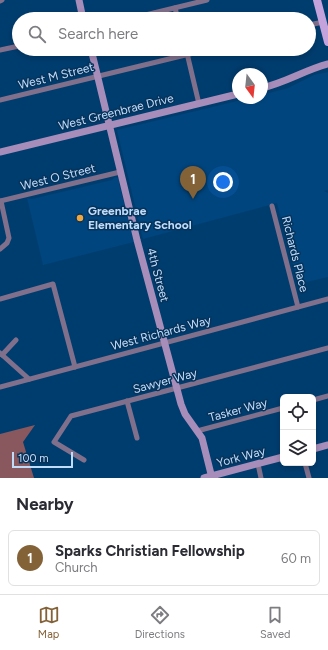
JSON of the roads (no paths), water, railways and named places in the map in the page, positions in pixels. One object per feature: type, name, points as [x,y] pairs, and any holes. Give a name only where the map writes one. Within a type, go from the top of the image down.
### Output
[{"type":"main road","points":[[317,0],[328,42]]},
{"type":"street","points":[[79,0],[82,12]]},
{"type":"street","points":[[158,12],[207,0]]},
{"type":"street","points":[[175,8],[176,12]]},
{"type":"street","points":[[316,24],[323,22]]},
{"type":"street","points":[[0,50],[12,47]]},
{"type":"street","name":"4th Street","points":[[92,56],[120,172],[176,388],[182,408],[202,438],[209,477]]},
{"type":"street","name":"West M Street","points":[[0,100],[97,77],[172,56]]},
{"type":"street","points":[[187,56],[199,104]]},
{"type":"street","points":[[268,87],[276,85],[310,69],[328,64]]},
{"type":"street","name":"West Greenbrae Drive","points":[[0,152],[232,96]]},
{"type":"street","name":"West O Street","points":[[0,201],[120,172]]},
{"type":"street","points":[[0,201],[9,238],[7,243],[0,249]]},
{"type":"street","name":"Richards Place","points":[[272,206],[298,308]]},
{"type":"street","points":[[0,299],[53,284],[75,367]]},
{"type":"street","name":"West Richards Way","points":[[0,387],[328,299]]},
{"type":"street","points":[[16,340],[1,354],[29,379]]},
{"type":"street","name":"Sawyer Way","points":[[84,460],[54,442],[69,418],[127,401],[328,348]]},
{"type":"street","points":[[316,399],[328,396]]},
{"type":"street","points":[[127,401],[137,438]]},
{"type":"street","name":"Tasker Way","points":[[198,431],[280,409]]},
{"type":"street","points":[[316,448],[328,445]]},
{"type":"street","name":"York Way","points":[[209,477],[280,458]]},
{"type":"street","points":[[258,464],[261,478]]},
{"type":"street","points":[[307,466],[309,478]]},
{"type":"place","name":"Sparks Christian Fellowship","points":[[193,199]]},
{"type":"place","name":"Greenbrae Elementary School","points":[[80,218]]}]
